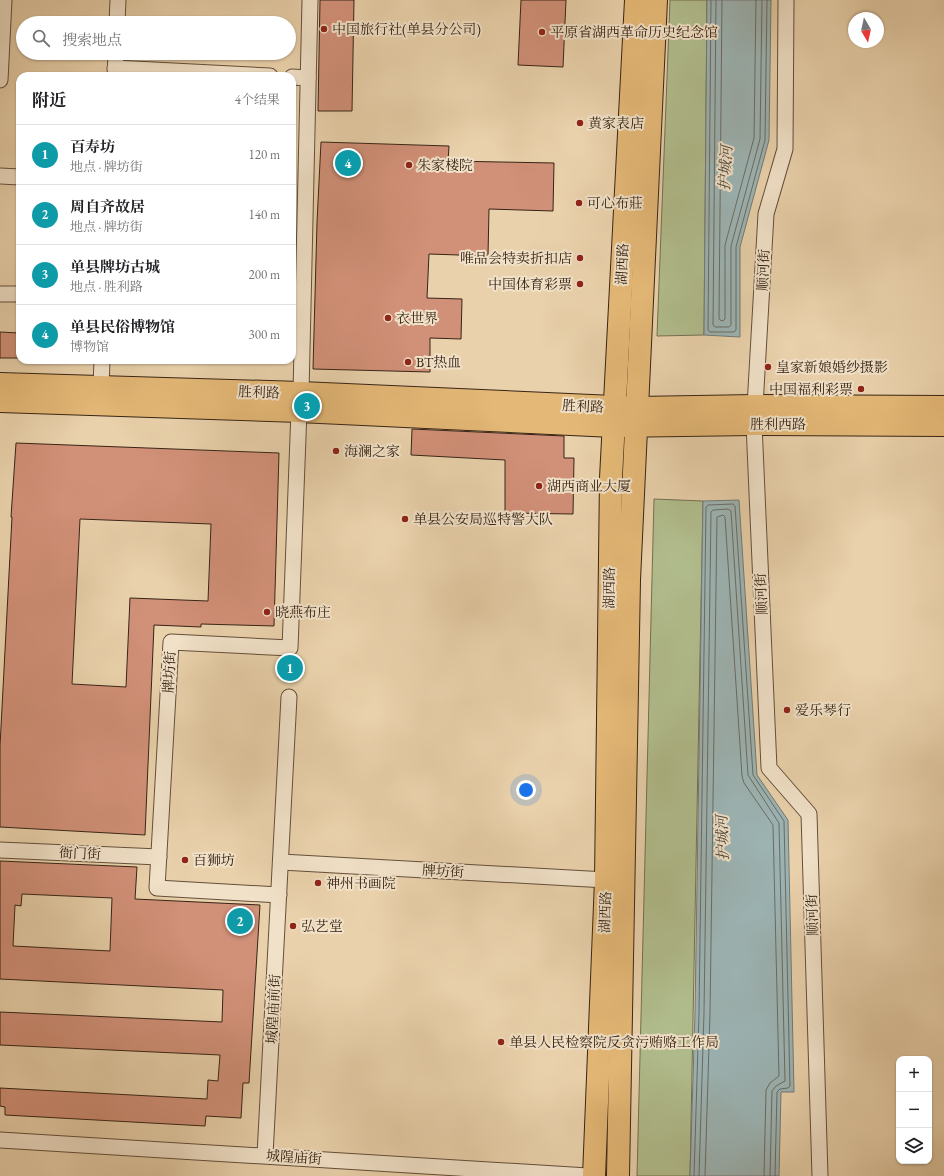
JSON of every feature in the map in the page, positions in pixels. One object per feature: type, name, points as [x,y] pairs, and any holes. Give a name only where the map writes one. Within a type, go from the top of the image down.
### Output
[{"type":"main road","name":"湖西路","points":[[594,1176],[606,880],[608,609],[614,417],[636,0]]},
{"type":"main road","name":"湖西路","points":[[618,1176],[629,588],[656,0]]},
{"type":"main road","name":"胜利路","points":[[0,384],[101,387],[300,402],[614,417]]},
{"type":"main road","name":"胜利路","points":[[0,401],[300,402]]},
{"type":"main road","name":"胜利西路","points":[[614,417],[754,415],[944,407]]},
{"type":"main road","name":"胜利西路","points":[[754,415],[944,425]]},
{"type":"street","points":[[117,16],[118,0]]},
{"type":"street","points":[[300,402],[298,304],[299,187],[308,78],[310,0]]},
{"type":"street","name":"顺河街","points":[[786,0],[785,149],[766,214],[754,415],[769,768],[809,814],[820,1176]]},
{"type":"street","points":[[0,80],[2,9]]},
{"type":"street","points":[[115,72],[116,60]]},
{"type":"street","points":[[296,77],[308,78]]},
{"type":"street","points":[[0,176],[16,177]]},
{"type":"street","points":[[0,294],[16,294]]},
{"type":"street","points":[[101,387],[102,364]]},
{"type":"street","name":"牌坊街","points":[[279,894],[157,888],[171,642],[290,648],[300,402]]},
{"type":"street","name":"城隍庙前街","points":[[265,1155],[289,697]]},
{"type":"street","name":"衙门街","points":[[0,850],[159,857]]},
{"type":"street","name":"牌坊街","points":[[281,862],[606,880]]},
{"type":"street","name":"城隍庙街","points":[[0,1140],[265,1155],[588,1176]]},
{"type":"green space","points":[[670,0],[707,0],[704,335],[657,336]]},
{"type":"green space","points":[[654,499],[703,501],[690,1176],[637,1176]]},
{"type":"water","name":"护城河","points":[[707,0],[771,0],[769,140],[740,247],[740,337],[704,335]]},
{"type":"water","name":"护城河","points":[[739,500],[757,775],[788,820],[794,1092],[781,1092],[779,1176],[690,1176],[695,1013],[703,501]]},
{"type":"building","points":[[320,0],[354,0],[352,111],[318,111]]},
{"type":"building","name":"平原省湖西革命历史纪念馆","points":[[521,0],[566,0],[563,67],[518,65]]},
{"type":"building","points":[[321,142],[449,146],[448,161],[554,163],[553,211],[489,209],[488,256],[429,254],[427,298],[462,299],[461,339],[430,338],[430,372],[313,369]]},
{"type":"building","points":[[0,332],[16,333],[16,358],[0,358]]},
{"type":"building","name":"湖西商业大厦","points":[[412,429],[564,436],[564,458],[574,458],[573,514],[505,513],[505,460],[411,455]]},
{"type":"building","points":[[16,443],[279,453],[274,626],[201,624],[201,627],[154,625],[145,835],[0,827],[0,746]],"holes":[[[80,519],[211,524],[208,601],[130,598],[126,687],[72,684]]]},
{"type":"building","points":[[0,861],[137,867],[135,899],[260,905],[249,1083],[243,1083],[241,1118],[206,1116],[205,1126],[5,1115],[5,1107],[0,1106],[0,1088],[207,1099],[208,1080],[218,1081],[220,1055],[0,1045],[0,1012],[222,1022],[223,990],[0,979]],"holes":[[[22,894],[112,898],[110,951],[13,946],[15,905],[21,906]]]},
{"type":"place","name":"中国旅行社(单县分公司)","points":[[324,29]]},
{"type":"place","name":"平原省湖西革命历史纪念馆","points":[[542,32]]},
{"type":"place","name":"黄家表店","points":[[580,123]]},
{"type":"place","name":"单县民俗博物馆","points":[[348,163]]},
{"type":"place","name":"朱家楼院","points":[[409,165]]},
{"type":"place","name":"可心布莊","points":[[579,203]]},
{"type":"place","name":"唯品会特卖折扣店","points":[[580,258]]},
{"type":"place","name":"中国体育彩票","points":[[580,284]]},
{"type":"place","name":"衣世界","points":[[388,318]]},
{"type":"place","name":"BT热血","points":[[408,362]]},
{"type":"place","name":"皇家新娘婚纱摄影","points":[[768,367]]},
{"type":"place","name":"中国福利彩票","points":[[861,389]]},
{"type":"place","name":"单县牌坊古城","points":[[307,406]]},
{"type":"place","name":"海澜之家","points":[[336,451]]},
{"type":"place","name":"湖西商业大厦","points":[[539,486]]},
{"type":"place","name":"单县公安局巡特警大队","points":[[405,519]]},
{"type":"place","name":"晓燕布庄","points":[[267,612]]},
{"type":"place","name":"百寿坊","points":[[290,668]]},
{"type":"place","name":"爱乐琴行","points":[[787,710]]},
{"type":"place","name":"百狮坊","points":[[185,860]]},
{"type":"place","name":"神州书画院","points":[[318,883]]},
{"type":"place","name":"周自齐故居","points":[[240,921]]},
{"type":"place","name":"弘艺堂","points":[[293,926]]},
{"type":"place","name":"单县人民检察院反贪污贿赂工作局","points":[[501,1042]]}]
